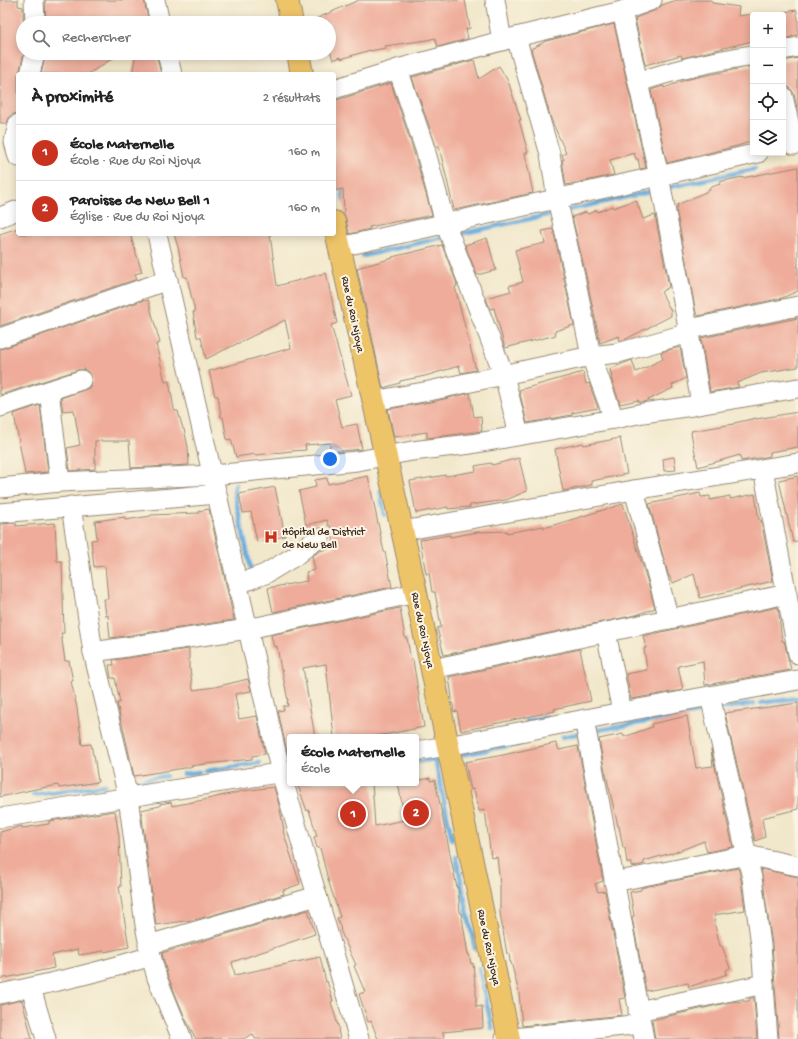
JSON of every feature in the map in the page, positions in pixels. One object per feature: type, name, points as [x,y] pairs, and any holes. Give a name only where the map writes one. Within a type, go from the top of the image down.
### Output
[{"type":"main road","points":[[287,0],[290,16]]},
{"type":"main road","points":[[299,60],[302,72]]},
{"type":"main road","name":"Rue du Roi Njoya","points":[[336,230],[416,593],[508,1039]]},
{"type":"street","points":[[34,0],[35,16]]},
{"type":"street","points":[[155,0],[158,16]]},
{"type":"street","points":[[495,0],[550,154],[557,199],[591,356],[614,419]]},
{"type":"street","points":[[336,88],[398,69],[622,10],[652,0]]},
{"type":"street","points":[[622,10],[659,176],[701,404]]},
{"type":"street","points":[[786,49],[798,47]]},
{"type":"street","points":[[639,82],[661,74],[721,60],[750,55]]},
{"type":"street","points":[[30,72],[33,60]]},
{"type":"street","points":[[169,60],[172,72]]},
{"type":"street","points":[[398,69],[427,156],[445,224],[504,375],[519,435]]},
{"type":"street","points":[[786,112],[792,145]]},
{"type":"street","points":[[11,147],[16,131]]},
{"type":"street","points":[[340,247],[750,155]]},
{"type":"street","points":[[0,217],[16,211]]},
{"type":"street","points":[[0,818],[285,772],[248,629],[157,236]]},
{"type":"street","points":[[0,338],[168,280]]},
{"type":"street","points":[[373,401],[429,392],[591,356],[618,353],[689,333],[691,329],[699,326],[798,306]]},
{"type":"street","points":[[0,407],[82,380]]},
{"type":"street","points":[[0,488],[60,482],[213,475],[357,461],[412,451],[471,444],[644,413],[798,388]]},
{"type":"street","points":[[49,391],[60,482]]},
{"type":"street","points":[[402,531],[798,463]]},
{"type":"street","points":[[763,469],[798,654]]},
{"type":"street","points":[[634,490],[669,619]]},
{"type":"street","points":[[0,513],[217,494]]},
{"type":"street","points":[[71,506],[93,652],[128,797],[149,951],[157,978],[182,1039]]},
{"type":"street","points":[[238,584],[265,574],[295,556],[320,538]]},
{"type":"street","points":[[93,652],[248,629],[416,593]]},
{"type":"street","points":[[432,669],[787,594]]},
{"type":"street","points":[[606,632],[622,712]]},
{"type":"street","points":[[419,751],[798,680]]},
{"type":"street","points":[[710,696],[747,855],[757,913],[761,945],[768,1039]]},
{"type":"street","points":[[584,719],[641,1025]]},
{"type":"street","points":[[289,786],[317,896],[359,1039]]},
{"type":"street","points":[[614,882],[747,855],[798,866]]},
{"type":"street","points":[[0,994],[117,967],[149,951],[317,896]]},
{"type":"street","points":[[508,1039],[641,1025],[764,984]]},
{"type":"street","points":[[31,988],[46,1039]]},
{"type":"building","points":[[0,0],[18,0],[18,6],[23,7],[23,16],[16,16],[16,60],[22,60],[19,72],[16,72],[16,114],[10,116],[7,123],[0,123]]},
{"type":"building","points":[[45,0],[144,0],[147,16],[46,16]]},
{"type":"building","points":[[359,0],[465,0],[470,28],[466,29],[468,39],[438,47],[435,38],[385,46],[386,48],[370,50],[341,59],[341,57],[336,59],[336,16],[322,16]]},
{"type":"building","points":[[677,0],[711,0],[712,3],[739,7],[738,16],[750,14],[750,42],[682,58],[681,55],[645,65],[635,18],[656,10],[662,5]]},
{"type":"building","points":[[797,10],[798,35],[786,38],[786,12],[783,12]]},
{"type":"building","points":[[614,24],[646,168],[640,169],[638,159],[636,159],[634,153],[610,160],[614,175],[566,185],[562,160],[564,160],[562,155],[566,153],[551,119],[531,49],[546,41]]},
{"type":"building","points":[[798,58],[798,113],[794,94],[791,89],[786,86],[786,60]]},
{"type":"building","points":[[44,60],[110,60],[91,72],[41,72]]},
{"type":"building","points":[[135,60],[158,60],[161,72],[132,72]]},
{"type":"building","points":[[474,60],[479,79],[499,66],[508,81],[521,120],[519,120],[528,153],[525,153],[533,193],[454,210],[439,146],[436,146],[412,77]]},
{"type":"building","points":[[750,67],[750,142],[667,163],[651,90],[664,86],[664,88],[698,77]]},
{"type":"building","points":[[391,83],[414,152],[432,215],[369,227],[370,229],[349,234],[344,214],[343,189],[336,191],[337,100]]},
{"type":"building","points":[[798,167],[798,291],[782,298],[698,316],[696,313],[676,209],[678,208],[677,205],[710,190],[709,188],[720,184],[719,182]]},
{"type":"building","points":[[636,200],[643,219],[655,215],[669,287],[661,292],[671,311],[671,316],[626,339],[620,341],[619,336],[600,343],[572,217],[586,212],[588,214],[597,210],[598,212],[612,206],[613,208]]},
{"type":"building","points":[[16,229],[16,236],[131,236],[142,272],[135,274],[137,279],[0,326],[0,234]]},
{"type":"building","points":[[553,229],[574,325],[555,331],[556,335],[505,348],[494,308],[490,309],[486,298],[511,291],[509,286],[523,282],[515,250],[545,243],[542,231]]},
{"type":"building","points":[[175,236],[270,236],[277,286],[326,273],[337,323],[331,325],[351,395],[335,399],[342,427],[357,424],[362,449],[330,452],[330,443],[305,445],[306,450],[236,457],[231,439],[227,440],[223,417],[221,417],[218,396],[215,396],[209,371],[291,348],[285,320],[206,359],[201,337],[197,337],[193,312],[195,312],[187,277],[184,277]]},
{"type":"building","points":[[487,238],[496,270],[477,275],[465,245]]},
{"type":"building","points":[[442,245],[456,281],[457,286],[455,287],[476,370],[461,373],[459,366],[425,376],[400,381],[400,383],[383,388],[357,268],[393,258],[392,257]]},
{"type":"building","points":[[144,300],[148,300],[160,343],[156,344],[165,382],[169,381],[174,409],[175,411],[178,411],[184,429],[188,447],[189,465],[131,468],[129,441],[95,441],[95,469],[70,471],[67,448],[80,445],[74,410],[63,411],[61,398],[89,388],[92,383],[91,376],[84,369],[78,370],[0,395],[0,349]]},
{"type":"building","points":[[798,318],[798,367],[761,373],[737,383],[739,387],[710,392],[701,338]]},
{"type":"building","points":[[680,347],[686,378],[672,385],[673,388],[644,402],[639,402],[638,400],[620,404],[611,378],[610,369],[632,360],[636,372],[663,359],[661,352]]},
{"type":"building","points":[[583,372],[586,384],[589,383],[598,408],[572,413],[572,415],[527,423],[519,390]]},
{"type":"building","points":[[470,393],[474,417],[481,416],[482,431],[427,438],[427,432],[394,437],[388,409],[431,402]]},
{"type":"building","points":[[40,405],[48,472],[25,474],[14,414]]},
{"type":"building","points":[[798,412],[798,447],[770,452],[770,456],[741,461],[740,455],[698,467],[691,431],[734,424],[756,418]]},
{"type":"building","points":[[620,438],[627,474],[591,481],[592,485],[563,491],[555,449],[583,443],[584,445]]},
{"type":"building","points":[[674,457],[676,470],[664,471],[663,459]]},
{"type":"building","points":[[519,458],[527,491],[506,500],[470,505],[470,507],[448,509],[448,507],[416,513],[410,481],[476,471],[475,466],[491,463],[492,465]]},
{"type":"building","name":"Hôpital de District de New Bell","points":[[368,476],[392,587],[273,612],[268,588],[307,581],[306,572],[315,570],[312,556],[320,551],[335,547],[330,525],[328,526],[327,520],[306,525],[299,491],[316,487],[315,480],[327,478],[328,484]]},
{"type":"building","points":[[798,476],[798,541],[793,542],[779,480]]},
{"type":"building","points":[[275,487],[285,536],[257,542],[251,512],[243,513],[239,494]]},
{"type":"building","points":[[700,493],[701,497],[710,496],[710,500],[730,496],[730,499],[755,494],[759,520],[761,520],[773,581],[700,598],[694,574],[673,583],[668,574],[649,504]]},
{"type":"building","points":[[623,504],[655,608],[636,615],[444,655],[437,628],[441,627],[435,592],[432,592],[429,573],[426,574],[420,540],[478,532],[507,531],[507,533],[544,526],[544,528]]},
{"type":"building","points":[[209,509],[234,620],[110,638],[108,615],[106,616],[104,599],[108,599],[105,566],[94,567],[91,540],[97,539],[95,521],[125,517],[125,520],[151,515],[199,513],[199,511]]},
{"type":"building","points":[[16,523],[16,526],[55,523],[57,561],[62,561],[64,633],[61,633],[65,661],[69,661],[82,745],[91,744],[98,782],[59,788],[58,785],[0,797],[0,524]]},
{"type":"building","points":[[778,607],[782,641],[784,641],[791,670],[705,685],[703,661],[678,666],[683,690],[631,699],[626,674],[647,670],[644,648],[646,648],[643,636]]},
{"type":"building","points":[[400,608],[405,638],[407,638],[411,660],[413,660],[424,727],[389,734],[334,734],[326,664],[303,668],[314,734],[287,734],[287,752],[278,711],[284,710],[283,706],[288,706],[288,701],[277,646],[274,647],[271,635]]},
{"type":"building","points":[[189,649],[189,669],[193,690],[215,687],[248,679],[251,691],[235,694],[239,719],[257,716],[265,754],[252,756],[252,759],[191,766],[134,776],[117,703],[120,703],[115,678],[111,678],[109,665],[114,665],[113,660]]},
{"type":"building","points":[[580,649],[591,701],[554,709],[555,711],[461,731],[457,711],[454,712],[449,677]]},
{"type":"building","points":[[798,703],[798,809],[762,818],[765,837],[755,841],[725,713]]},
{"type":"building","points":[[687,716],[696,768],[713,766],[711,749],[733,847],[707,852],[704,841],[671,854],[644,861],[644,864],[632,867],[632,863],[627,863],[625,848],[623,848],[599,739],[623,734],[624,737],[652,727],[651,724]]},
{"type":"building","points":[[556,743],[559,750],[578,746],[603,881],[595,884],[598,892],[605,891],[625,998],[619,999],[622,1015],[522,1026],[519,993],[510,962],[509,953],[507,954],[500,913],[500,884],[497,857],[491,858],[485,810],[479,811],[474,789],[471,790],[465,762]]},
{"type":"building","points":[[430,778],[430,781],[435,780],[457,888],[458,887],[460,912],[468,954],[471,964],[473,963],[476,985],[476,1007],[482,1006],[483,1028],[443,1032],[444,1039],[378,1039],[371,1021],[368,1022],[359,994],[365,992],[354,966],[356,965],[340,930],[337,918],[340,917],[320,848],[317,848],[314,837],[317,836],[309,810],[307,811],[298,786],[372,786],[375,826],[405,820],[399,786],[419,786],[419,780]]},
{"type":"building","points":[[274,787],[279,805],[283,831],[300,884],[283,890],[284,894],[199,919],[156,925],[141,810],[171,802],[172,806],[243,791]]},
{"type":"building","points":[[115,811],[119,837],[121,887],[119,887],[129,947],[79,955],[78,949],[52,955],[54,968],[0,979],[0,832],[22,826],[22,828],[49,824],[49,821]]},
{"type":"building","points":[[738,868],[745,910],[714,915],[720,946],[722,946],[730,968],[726,970],[727,974],[689,987],[688,983],[646,991],[632,917],[634,916],[630,892],[641,890],[641,888],[649,886]]},
{"type":"building","points":[[761,869],[798,877],[798,1039],[779,1039],[772,944]]},
{"type":"building","points":[[308,910],[315,934],[232,962],[235,975],[320,957],[326,982],[327,981],[333,1001],[331,1002],[339,1029],[340,1039],[255,1039],[253,1034],[243,1039],[196,1039],[185,1018],[167,974],[162,953]]},
{"type":"building","points":[[750,998],[754,998],[757,1039],[655,1039],[652,1020],[730,1002],[749,1001]]},
{"type":"building","points":[[22,1000],[32,1039],[0,1039],[0,1005]]},
{"type":"waterway","points":[[665,188],[755,169]]},
{"type":"waterway","points":[[342,188],[344,200]]},
{"type":"waterway","points":[[564,211],[658,190]]},
{"type":"waterway","points":[[455,235],[557,213]]},
{"type":"waterway","points":[[363,256],[445,237]]},
{"type":"waterway","points":[[701,339],[705,352],[703,357],[704,359]]},
{"type":"waterway","points":[[236,484],[234,491],[251,570]]},
{"type":"waterway","points":[[380,491],[385,515]]},
{"type":"waterway","points":[[761,703],[798,698]]},
{"type":"waterway","points":[[718,709],[754,704]]},
{"type":"waterway","points":[[593,731],[709,711]]},
{"type":"waterway","points":[[527,721],[547,717]]},
{"type":"waterway","points":[[562,737],[582,733]]},
{"type":"waterway","points":[[490,749],[520,744]]},
{"type":"waterway","points":[[459,755],[487,750]]},
{"type":"waterway","points":[[419,762],[435,759],[452,839]]},
{"type":"waterway","points":[[205,771],[260,763]]},
{"type":"waterway","points":[[183,774],[199,772]]},
{"type":"waterway","points":[[138,780],[166,776]]},
{"type":"waterway","points":[[33,795],[105,785]]},
{"type":"waterway","points":[[456,857],[475,949]]},
{"type":"waterway","points":[[479,968],[492,1028]]},
{"type":"place","name":"Hôpital de District de New Bell","points":[[271,537]]},
{"type":"place","name":"Paroisse de New Bell 1","points":[[416,813]]},
{"type":"place","name":"École Maternelle","points":[[353,814]]}]
